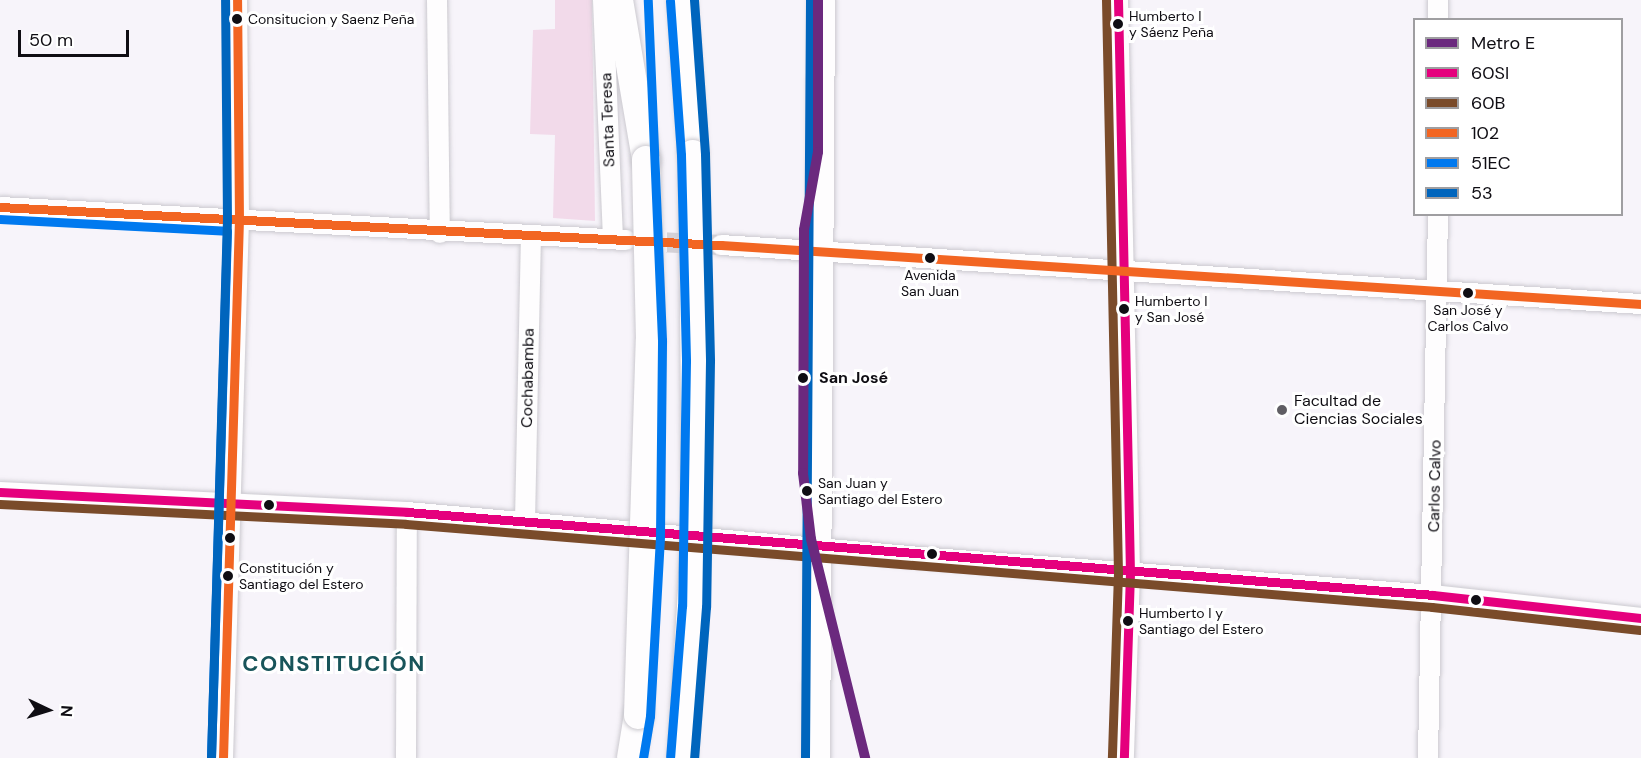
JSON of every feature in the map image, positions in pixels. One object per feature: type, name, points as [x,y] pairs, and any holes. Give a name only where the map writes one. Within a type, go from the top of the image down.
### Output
[{"type":"highway","points":[[619,0],[645,159]]},
{"type":"highway","points":[[634,758],[638,715],[650,340],[645,159],[636,0]]},
{"type":"highway","points":[[682,0],[693,154]]},
{"type":"highway","points":[[682,758],[697,498],[693,154],[698,0]]},
{"type":"main road","points":[[817,758],[823,251],[822,0]]},
{"type":"street","points":[[223,758],[239,220],[237,0]]},
{"type":"street","points":[[437,0],[440,232]]},
{"type":"street","name":"Santa Teresa","points":[[531,236],[620,240],[603,0]]},
{"type":"street","points":[[1118,0],[1130,573],[1124,758]]},
{"type":"street","points":[[1438,0],[1438,18]]},
{"type":"street","points":[[0,207],[531,236]]},
{"type":"street","name":"Carlos Calvo","points":[[1428,758],[1433,594],[1438,216]]},
{"type":"street","name":"Cochabamba","points":[[525,521],[531,236]]},
{"type":"street","points":[[721,245],[1123,269],[1438,293],[1641,304]]},
{"type":"street","points":[[0,492],[407,512],[525,521],[1130,573],[1433,594],[1641,618]]},
{"type":"street","points":[[406,758],[407,512]]},
{"type":"shaded area","points":[[555,0],[592,0],[595,221],[553,218],[555,135],[530,134],[533,30],[555,29]]},
{"type":"tunnel","points":[[637,241],[721,245]]},
{"type":"metro line","name":"E","points":[[818,0],[818,152],[804,230],[803,473],[811,539],[865,758]]},
{"type":"transit line","name":"53","points":[[211,758],[227,220],[225,0]]},
{"type":"transit line","name":"102","points":[[223,758],[239,220],[237,0]]},
{"type":"transit line","name":"51EC","points":[[643,758],[650,716],[660,535],[662,340],[648,0]]},
{"type":"transit line","name":"53","points":[[694,0],[705,154],[710,361],[706,607],[694,758]]},
{"type":"transit line","name":"53","points":[[805,758],[810,0]]},
{"type":"transit line","name":"60B","points":[[1106,0],[1118,573],[1112,758]]},
{"type":"transit line","name":"60SI","points":[[1118,0],[1130,573],[1124,758]]},
{"type":"transit line","name":"51EC","points":[[670,1],[681,155],[686,361],[682,606],[670,757]]},
{"type":"transit line","name":"102","points":[[0,207],[721,245],[1641,304]]},
{"type":"transit line","name":"51EC","points":[[0,219],[227,231],[211,758]]},
{"type":"transit line","name":"60SI","points":[[0,492],[407,512],[1433,595],[1641,618]]},
{"type":"transit line","name":"60B","points":[[0,504],[406,524],[1432,607],[1640,630]]},
{"type":"place","name":"Consitucion y Saenz Peña","points":[[237,19]]},
{"type":"place","name":"Humberto I y Sáenz Peña","points":[[1118,24]]},
{"type":"place","name":"Avenida San Juan","points":[[930,258]]},
{"type":"place","name":"San José y Carlos Calvo","points":[[1468,293]]},
{"type":"place","name":"Humberto I y San José","points":[[1124,309]]},
{"type":"place","name":"San José","points":[[803,378]]},
{"type":"place","name":"Facultad de Ciencias Sociales","points":[[1282,410]]},
{"type":"place","name":"San Juan y Santiago del Estero","points":[[807,491]]},
{"type":"place","name":"Constitución y Santiago del Estero","points":[[228,576]]},
{"type":"place","name":"Humberto I y Santiago del Estero","points":[[1128,621]]},
{"type":"district","name":"CONSTITUCIÓN","points":[[334,664]]}]
